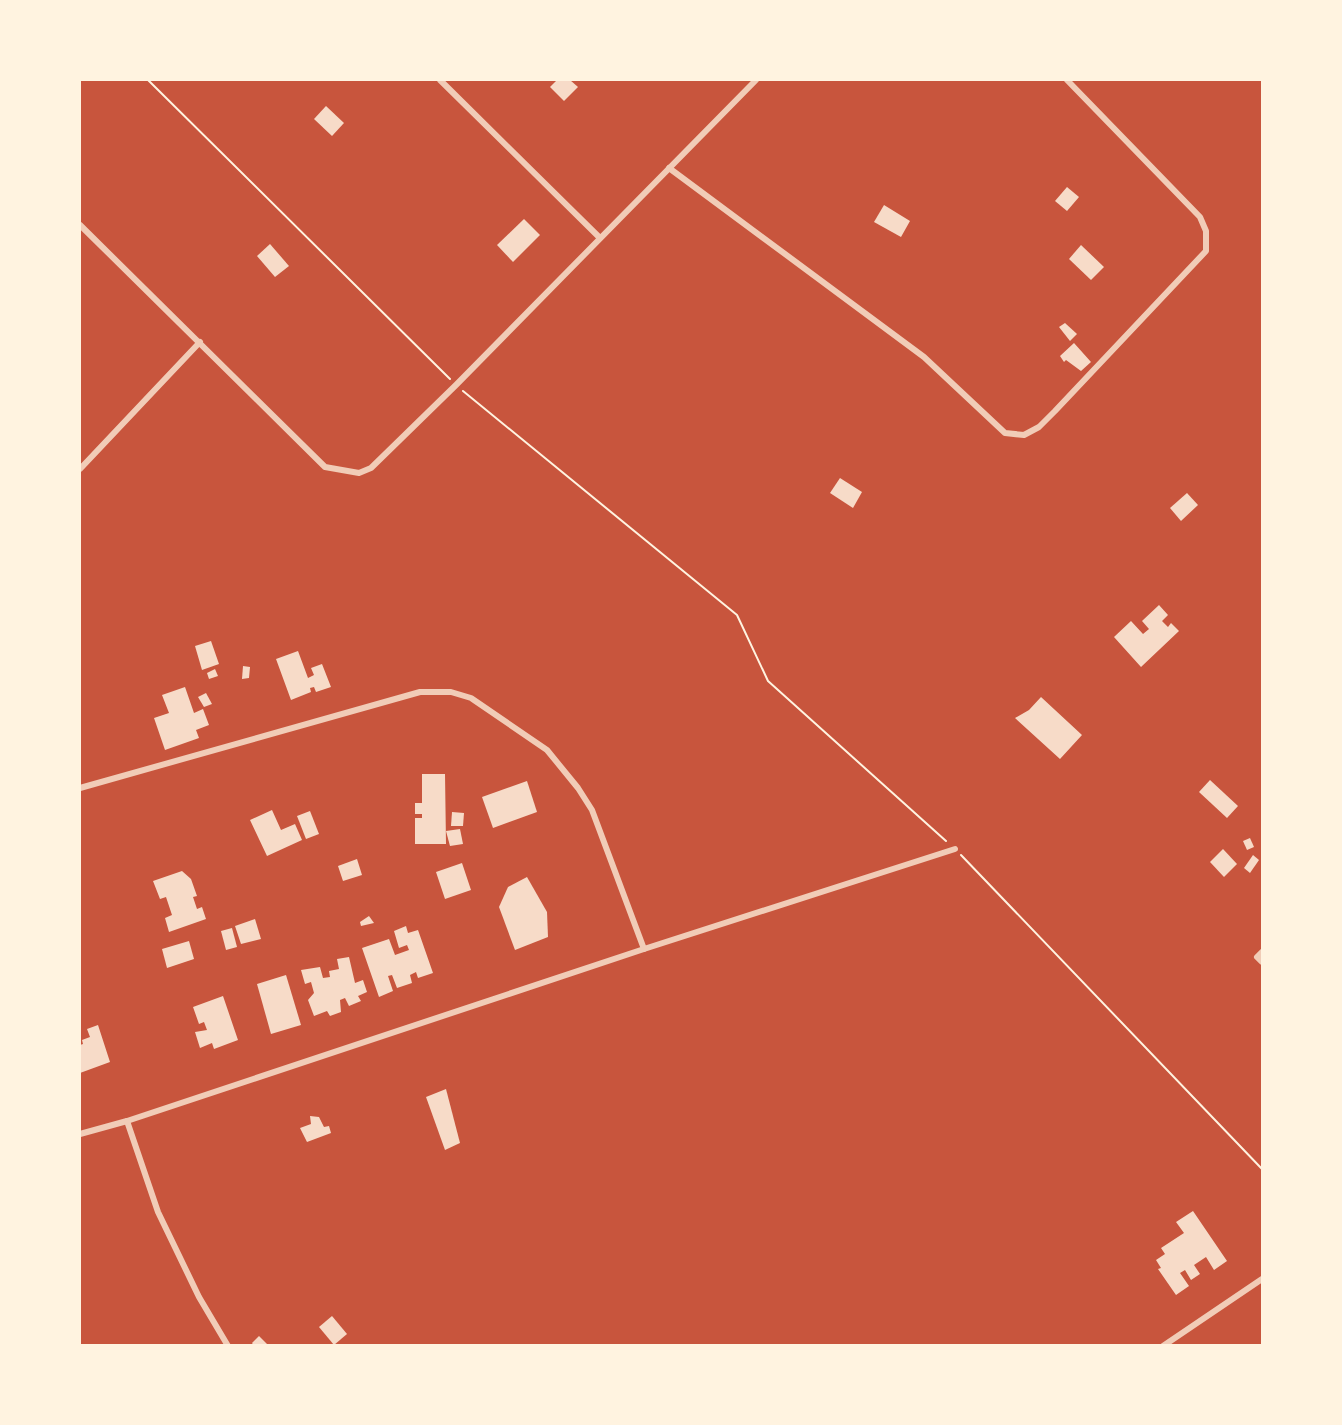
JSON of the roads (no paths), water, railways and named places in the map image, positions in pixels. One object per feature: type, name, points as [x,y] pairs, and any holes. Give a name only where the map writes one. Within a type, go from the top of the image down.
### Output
[{"type":"street","points":[[440,80],[600,238]]},
{"type":"street","points":[[80,225],[325,467],[359,473],[371,468],[456,385],[756,80]]},
{"type":"street","points":[[669,168],[924,357],[1005,434],[1024,435],[1039,427],[1055,411],[1206,251],[1206,231],[1200,217],[1067,80]]},
{"type":"street","points":[[80,469],[200,342]]},
{"type":"street","points":[[80,788],[420,692],[451,692],[471,698],[547,750],[578,788],[592,810],[644,949]]},
{"type":"street","points":[[80,1134],[955,849]]},
{"type":"street","points":[[1263,952],[1257,957],[1263,962]]},
{"type":"street","points":[[127,1120],[158,1212],[199,1297],[228,1346]]},
{"type":"street","points":[[1163,1346],[1263,1279]]}]
